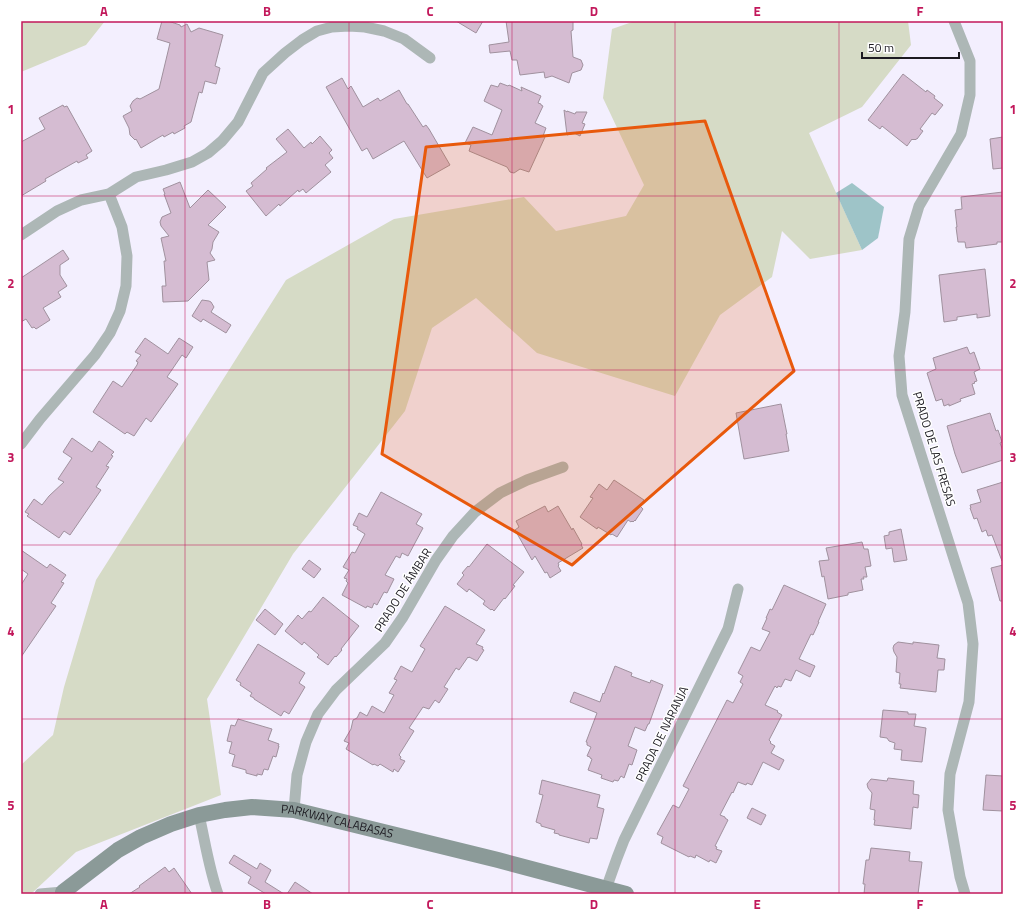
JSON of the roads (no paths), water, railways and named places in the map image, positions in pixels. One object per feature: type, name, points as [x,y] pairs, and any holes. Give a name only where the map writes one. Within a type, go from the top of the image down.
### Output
[{"type":"street","name":"PRADO DE LAS FRESAS","points":[[954,21],[970,61],[970,95],[961,134],[919,206],[909,239],[905,312],[898,356],[902,395],[968,603],[973,644],[969,702],[950,774],[948,810],[960,877],[965,894]]},
{"type":"street","points":[[21,235],[57,211],[81,200],[109,194],[136,177],[192,162],[208,153],[222,141],[238,122],[263,73],[285,53],[317,31],[332,27],[349,26],[365,27],[384,31],[404,39],[430,58]]},
{"type":"street","points":[[21,444],[40,419],[95,355],[110,333],[120,311],[126,286],[127,256],[122,227],[109,194]]},
{"type":"street","name":"PRADO DE ÁMBAR","points":[[294,810],[297,775],[306,742],[318,714],[336,690],[385,643],[403,617],[436,560],[453,536],[475,512],[500,493],[527,480],[562,467]]},
{"type":"street","name":"PRADA DE NARANJA","points":[[606,889],[624,840],[728,629],[738,589]]},
{"type":"street","name":"PARKWAY CALABASAS","points":[[40,894],[63,893],[118,850],[171,824],[199,815],[252,807],[294,810],[498,860],[626,894]]},
{"type":"street","points":[[199,815],[209,862],[218,894]]}]
